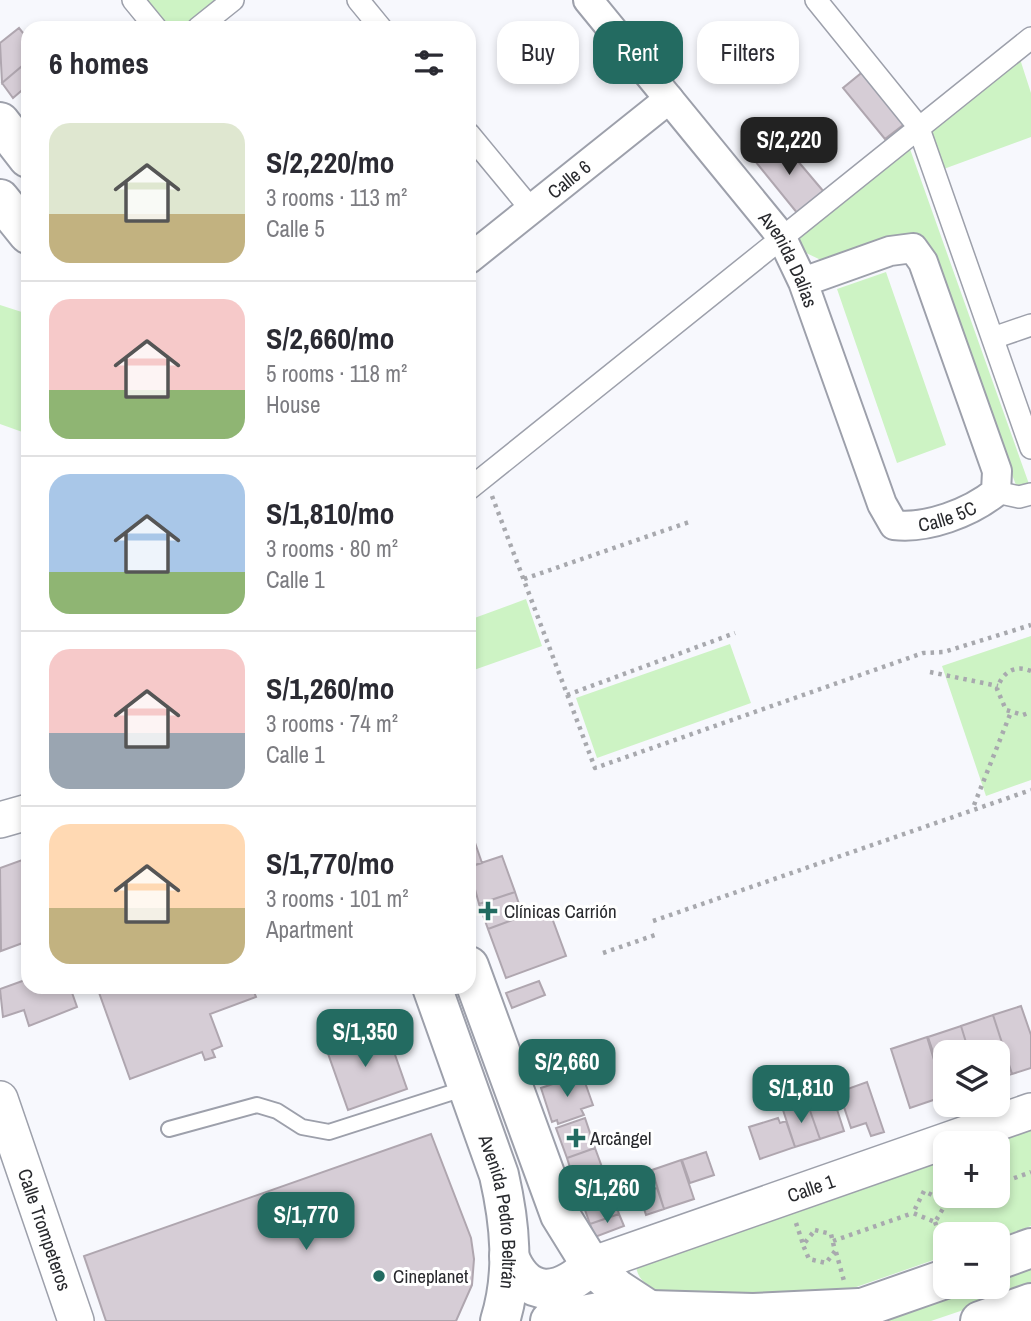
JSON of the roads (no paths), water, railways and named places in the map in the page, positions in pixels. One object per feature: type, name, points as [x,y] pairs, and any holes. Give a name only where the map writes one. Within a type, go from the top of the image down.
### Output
[{"type":"main road","points":[[0,122],[21,149]]},
{"type":"main road","points":[[0,199],[21,225]]},
{"type":"main road","points":[[476,985],[556,1205],[591,1265],[617,1289],[655,1315]]},
{"type":"main road","name":"Avenida Pedro Beltrán","points":[[435,994],[499,1175],[508,1228],[509,1256],[509,1281],[500,1321]]},
{"type":"main road","points":[[1010,1256],[1031,1248]]},
{"type":"main road","points":[[509,1256],[514,1270],[524,1281],[538,1288],[567,1286],[591,1265]]},
{"type":"main road","points":[[550,1321],[589,1312],[655,1315],[753,1313],[933,1281]]},
{"type":"main road","points":[[825,1321],[853,1297]]},
{"type":"main road","points":[[980,1321],[1031,1303]]},
{"type":"street","points":[[133,0],[150,21]]},
{"type":"street","points":[[207,21],[233,0]]},
{"type":"street","points":[[358,0],[376,21]]},
{"type":"street","name":"Avenida Dalias","points":[[588,0],[781,236],[803,282],[842,401],[882,504],[894,525]]},
{"type":"street","points":[[816,0],[918,126],[1031,448]]},
{"type":"street","points":[[477,482],[1031,38]]},
{"type":"street","name":"Calle 6","points":[[476,253],[669,99]]},
{"type":"street","points":[[476,142],[531,209]]},
{"type":"street","points":[[803,282],[890,251],[913,248],[923,261],[997,471],[996,492],[1019,497],[1031,494]]},
{"type":"street","points":[[993,338],[1031,325]]},
{"type":"street","name":"Calle 5C","points":[[894,525],[914,527],[981,504],[996,492]]},
{"type":"street","points":[[0,820],[21,814]]},
{"type":"street","name":"Calle Trompeteros","points":[[0,1099],[76,1321]]},
{"type":"street","name":"Calle 1","points":[[591,1265],[1031,1111]]},
{"type":"lane","points":[[169,1129],[257,1105],[277,1111],[302,1127],[329,1132],[468,1087]]},
{"type":"place","name":"Clínicas Carrión","points":[[488,911]]},
{"type":"place","name":"Arcångel","points":[[576,1138]]},
{"type":"place","name":"Cineplanet","points":[[379,1276]]}]
